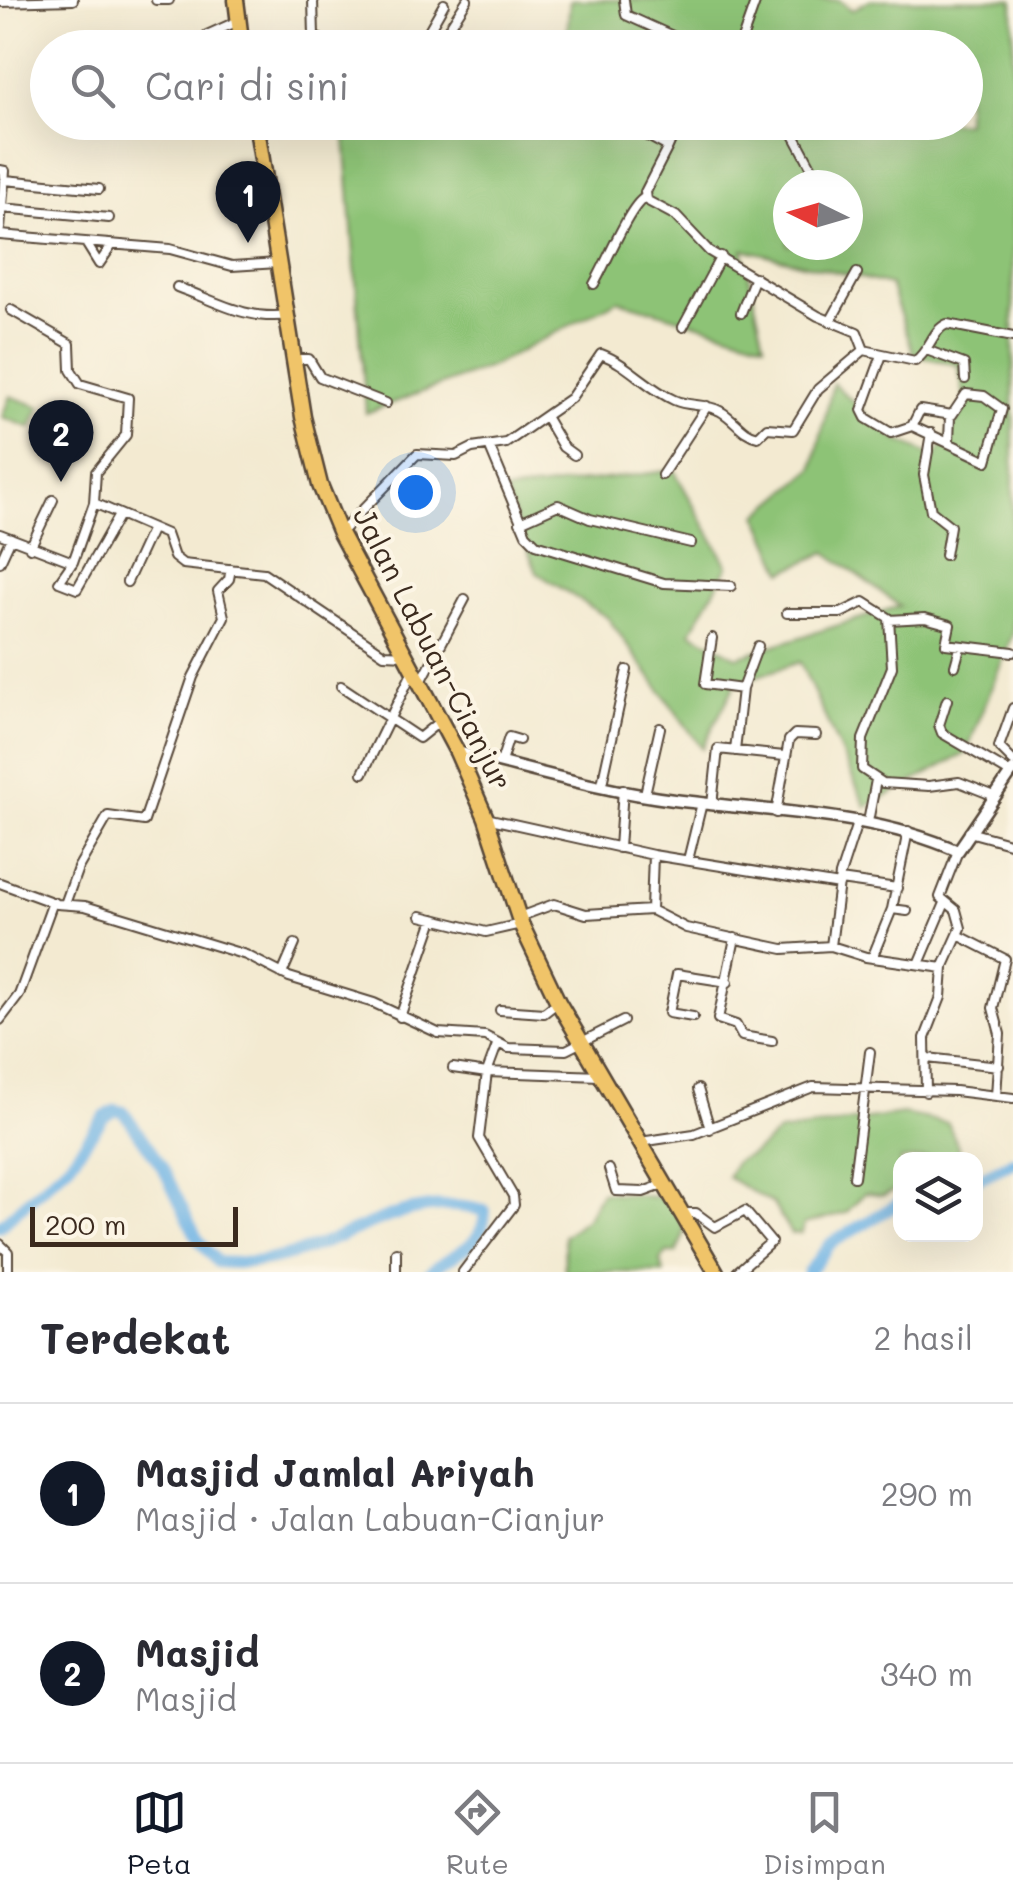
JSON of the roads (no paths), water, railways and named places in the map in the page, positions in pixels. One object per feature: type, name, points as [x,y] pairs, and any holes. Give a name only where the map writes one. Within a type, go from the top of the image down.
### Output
[{"type":"highway","points":[[236,0],[239,30]]},
{"type":"highway","name":"Jalan Labuan-Cianjur","points":[[259,140],[311,452],[340,533],[457,752],[558,1002],[716,1272]]},
{"type":"street","points":[[0,2],[73,0]]},
{"type":"street","points":[[156,0],[169,0]]},
{"type":"street","points":[[312,0],[314,30]]},
{"type":"street","points":[[447,30],[467,0]]},
{"type":"street","points":[[624,0],[626,15],[659,30]]},
{"type":"street","points":[[745,30],[756,0]]},
{"type":"street","points":[[429,30],[441,2],[459,11]]},
{"type":"street","points":[[217,30],[238,20]]},
{"type":"street","points":[[655,140],[668,147]]},
{"type":"street","points":[[594,284],[618,244],[630,212],[644,198],[671,140]]},
{"type":"street","points":[[797,140],[813,170]]},
{"type":"street","points":[[0,170],[6,171],[0,229],[86,243],[170,249],[232,266],[280,264]]},
{"type":"street","points":[[4,180],[99,190]]},
{"type":"street","points":[[644,198],[676,216],[709,251],[830,322],[857,332],[864,350]]},
{"type":"street","points":[[2,202],[109,218]]},
{"type":"street","points":[[86,243],[99,264],[112,245]]},
{"type":"street","points":[[682,327],[722,256]]},
{"type":"street","points":[[830,322],[857,273]]},
{"type":"street","points":[[741,313],[755,278]]},
{"type":"street","points":[[177,287],[239,312],[268,318],[289,316]]},
{"type":"street","points":[[11,310],[64,337],[72,349],[71,370],[80,384],[93,392],[128,398],[126,436],[96,472],[94,503],[73,562],[59,582],[80,589],[119,515]]},
{"type":"street","points":[[864,350],[915,361],[929,350],[938,330],[946,324],[1013,337]]},
{"type":"street","points":[[340,533],[416,454],[456,456],[472,448],[490,448],[546,418],[571,398],[600,354],[675,401],[707,406],[732,418],[754,438],[766,428],[790,432],[818,389],[864,350]]},
{"type":"street","points":[[929,350],[964,364],[965,379]]},
{"type":"street","points":[[882,355],[863,398],[863,413],[892,433],[912,426],[987,460],[1002,409],[984,396],[966,394],[950,416],[949,442]]},
{"type":"street","points":[[295,359],[309,359],[320,377],[386,403]]},
{"type":"street","points":[[662,475],[707,406]]},
{"type":"street","points":[[912,426],[920,410],[950,416]]},
{"type":"street","points":[[546,418],[563,447],[574,454]]},
{"type":"street","points":[[931,434],[925,482],[931,511],[950,526],[945,555]]},
{"type":"street","points":[[490,448],[520,522],[536,544],[664,583],[731,586]]},
{"type":"street","points":[[30,548],[52,500]]},
{"type":"street","points":[[94,503],[172,539],[174,557],[183,564],[254,570],[279,580],[384,654],[414,669]]},
{"type":"street","points":[[520,522],[558,505],[590,519],[690,543]]},
{"type":"street","points":[[127,582],[152,528]]},
{"type":"street","points":[[0,534],[73,562]]},
{"type":"street","points":[[0,562],[11,538]]},
{"type":"street","points":[[65,904],[78,868],[108,816],[144,821],[194,677],[224,617],[218,591],[229,580],[231,569]]},
{"type":"street","points":[[363,773],[414,669],[465,600]]},
{"type":"street","points":[[786,613],[841,612],[864,602],[889,620],[925,618],[950,625],[946,644],[1013,652]]},
{"type":"street","points":[[889,620],[892,666],[868,722],[860,760],[864,772],[876,780],[929,786],[959,782],[992,795]]},
{"type":"street","points":[[712,638],[705,684],[742,689]]},
{"type":"street","points":[[735,750],[742,689],[758,646]]},
{"type":"street","points":[[955,666],[960,648]]},
{"type":"street","points":[[602,784],[627,670]]},
{"type":"street","points":[[341,686],[420,738],[441,720]]},
{"type":"street","points":[[926,1092],[926,1038],[942,996],[943,968],[958,935],[960,917],[940,897],[942,888],[968,832],[1012,772],[942,733],[939,725],[947,700]]},
{"type":"street","points":[[1013,708],[999,747],[1013,761]]},
{"type":"street","points":[[645,794],[660,728]]},
{"type":"street","points":[[776,813],[784,756],[792,736],[816,735]]},
{"type":"street","points":[[501,762],[509,737],[519,740]]},
{"type":"street","points":[[688,860],[707,804],[716,752],[735,750],[784,756]]},
{"type":"street","points":[[457,752],[645,794],[863,821],[908,831],[958,851]]},
{"type":"street","points":[[830,946],[839,882],[876,780]]},
{"type":"street","points":[[620,848],[624,789]]},
{"type":"street","points":[[486,818],[652,855],[897,888]]},
{"type":"street","points":[[872,958],[892,910],[908,831]]},
{"type":"street","points":[[968,832],[1013,844]]},
{"type":"street","points":[[651,910],[652,855]]},
{"type":"street","points":[[0,882],[52,902],[85,906],[236,952],[282,974],[374,1003],[438,1033],[485,1036],[497,1045],[561,1050],[623,1021]]},
{"type":"street","points":[[0,1020],[20,995],[52,902]]},
{"type":"street","points":[[919,964],[946,903]]},
{"type":"street","points":[[421,916],[486,932],[554,904],[586,914],[651,910],[686,928],[783,949],[830,946],[872,958],[943,968]]},
{"type":"street","points":[[892,910],[906,911]]},
{"type":"street","points":[[400,1017],[434,919]]},
{"type":"street","points":[[958,935],[1005,959],[993,1008],[1000,1034],[996,1096]]},
{"type":"street","points":[[735,938],[721,1023],[736,1025],[742,1036],[772,1040]]},
{"type":"street","points":[[282,974],[294,944]]},
{"type":"street","points":[[693,1017],[669,1013],[677,974],[728,982]]},
{"type":"street","points":[[500,1010],[544,1013],[558,1002]]},
{"type":"street","points":[[463,1272],[514,1206],[478,1138],[487,1073],[497,1045]]},
{"type":"street","points":[[854,1177],[870,1052]]},
{"type":"street","points":[[928,1058],[1000,1066]]},
{"type":"street","points":[[453,1068],[487,1073],[600,1076]]},
{"type":"street","points":[[640,1142],[710,1129],[813,1087],[1013,1098]]},
{"type":"street","points":[[698,1089],[710,1129]]},
{"type":"street","points":[[608,1169],[616,1190],[643,1192],[665,1184]]},
{"type":"street","points":[[683,1213],[696,1213],[716,1227],[745,1211],[756,1219],[771,1242],[736,1272]]},
{"type":"street","points":[[0,1244],[8,1252],[8,1272],[0,1272]]},
{"type":"street","points":[[396,1252],[396,1272]]},
{"type":"waterway","points":[[0,1226],[70,1163],[104,1117],[116,1110],[124,1112],[163,1168],[197,1238],[217,1262],[256,1262],[291,1254],[417,1209],[450,1206],[485,1211],[473,1241],[430,1272]]},
{"type":"waterway","points":[[983,1177],[1013,1162]]},
{"type":"waterway","points":[[808,1272],[831,1243],[893,1207]]},
{"type":"place","name":"Masjid Jamlal Ariyah","points":[[248,243]]},
{"type":"place","name":"Masjid","points":[[61,482]]}]
